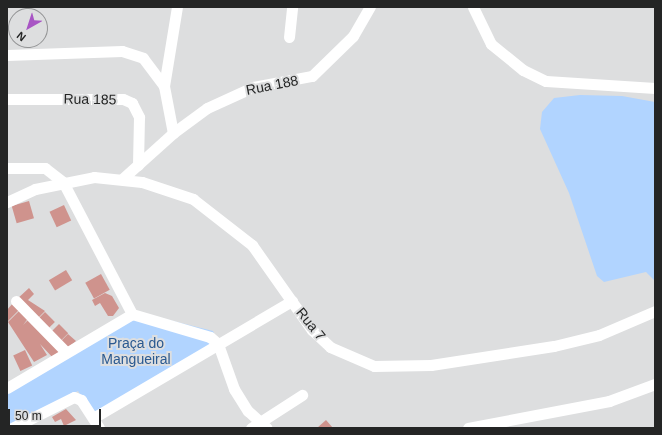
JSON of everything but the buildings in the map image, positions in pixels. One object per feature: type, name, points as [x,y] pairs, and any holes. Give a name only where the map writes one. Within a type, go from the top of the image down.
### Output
[{"type":"street","points":[[173,132],[164,86],[177,7]]},
{"type":"street","points":[[289,37],[292,7]]},
{"type":"street","name":"Rua 188","points":[[122,179],[173,132],[237,92],[312,76],[348,41],[370,7]]},
{"type":"street","points":[[473,7],[491,44],[522,70],[546,81],[655,88]]},
{"type":"street","points":[[7,54],[122,51],[143,58],[164,86]]},
{"type":"street","name":"Rua 185","points":[[7,98],[123,99],[132,103],[140,117],[138,165]]},
{"type":"street","points":[[7,168],[45,168],[63,182],[132,314]]},
{"type":"street","name":"Rua 7","points":[[7,202],[63,182],[94,177],[122,179],[193,199],[225,221],[252,244],[312,330],[330,347],[353,360],[399,368],[554,346],[599,334],[655,311]]},
{"type":"street","points":[[16,301],[66,352]]},
{"type":"street","points":[[93,418],[292,301]]},
{"type":"street","points":[[7,388],[132,314],[198,332],[218,344],[234,389],[259,426],[302,395]]},
{"type":"street","points":[[468,428],[610,401],[655,384]]},
{"type":"street","points":[[12,428],[74,397],[81,400],[99,428]]},
{"type":"green space","points":[[580,95],[622,96],[655,102],[655,281],[646,272],[604,282],[597,276],[569,193],[540,129],[542,112],[554,98]]},
{"type":"green space","name":"Praça do Mangueiral","points":[[133,311],[213,331],[218,344],[93,418],[78,391],[7,428],[7,387]]}]
